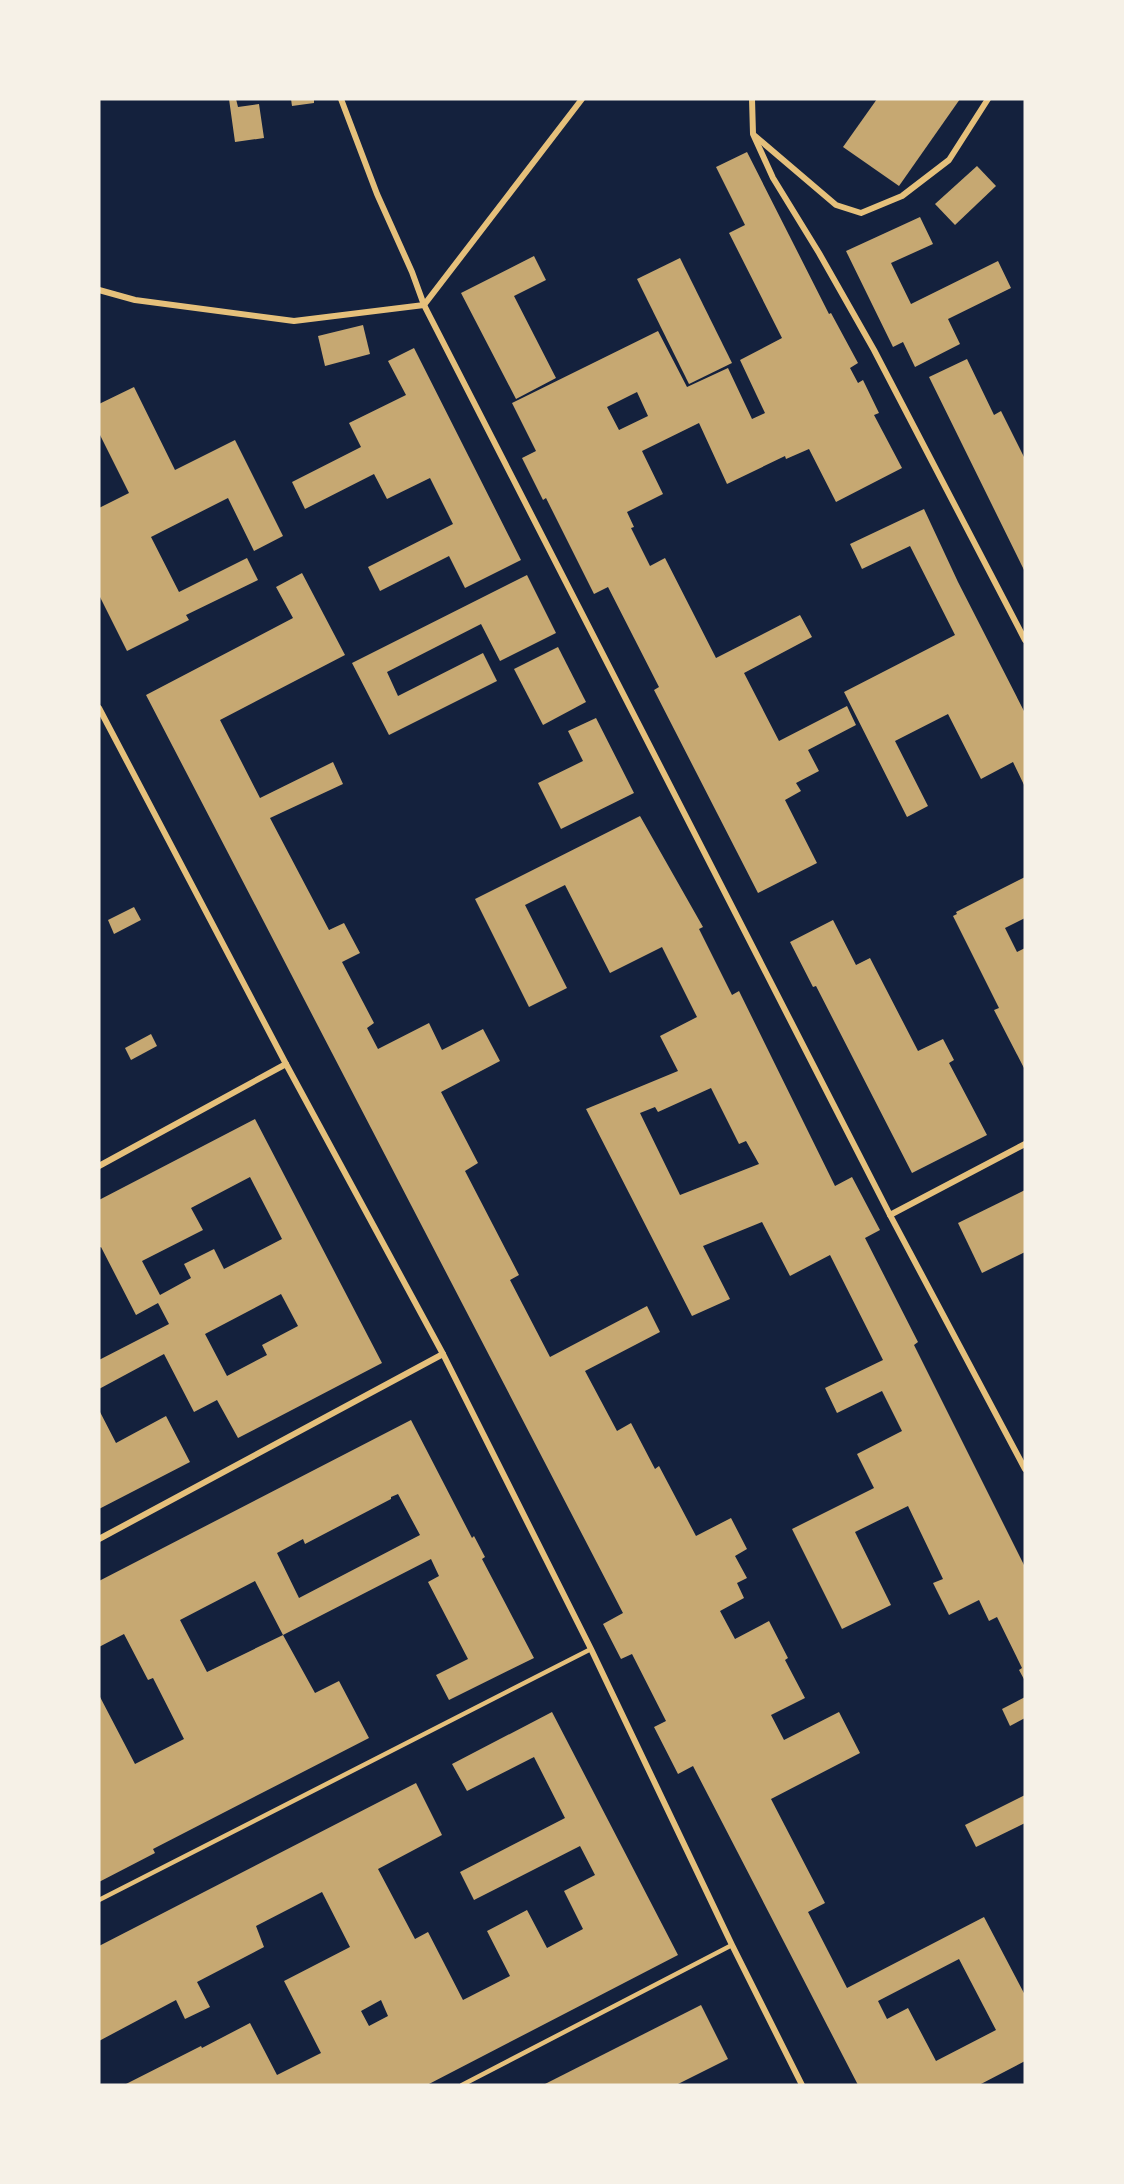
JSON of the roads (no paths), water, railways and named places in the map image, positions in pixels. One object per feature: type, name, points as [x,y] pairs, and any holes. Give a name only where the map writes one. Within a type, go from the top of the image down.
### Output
[{"type":"street","points":[[341,99],[377,194],[412,272],[424,305],[890,1215],[1025,1469]]},
{"type":"street","points":[[99,290],[135,300],[294,321],[424,305],[582,99]]},
{"type":"street","points":[[752,99],[753,134],[773,178],[874,350],[1025,640]]},
{"type":"street","points":[[753,134],[836,205],[861,213],[902,196],[949,160],[988,99]]},
{"type":"street","points":[[99,708],[286,1064],[443,1354],[591,1649],[732,1945],[802,2085]]},
{"type":"street","points":[[99,1166],[286,1064]]},
{"type":"street","points":[[890,1215],[1025,1144]]},
{"type":"street","points":[[99,1539],[443,1354]]},
{"type":"lane","points":[[99,1900],[591,1649]]},
{"type":"lane","points":[[462,2085],[732,1945]]}]
